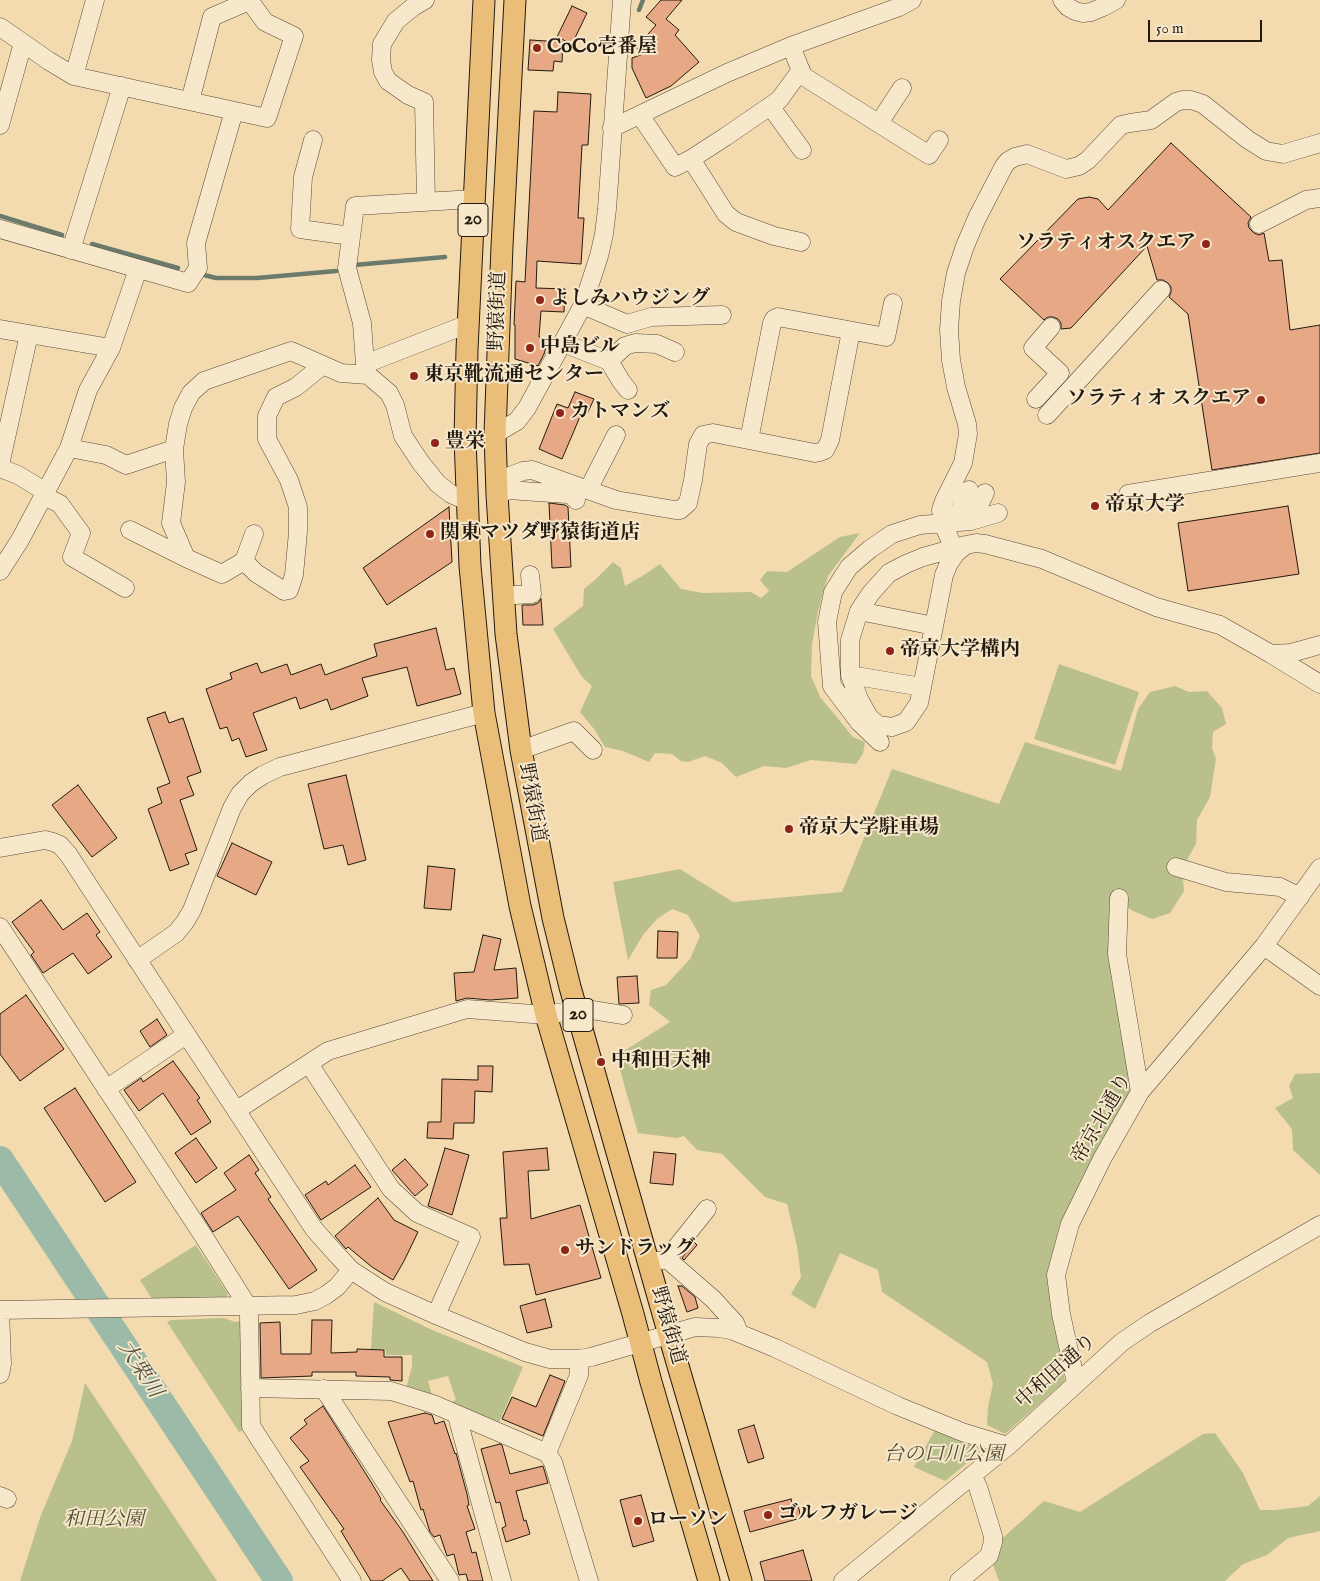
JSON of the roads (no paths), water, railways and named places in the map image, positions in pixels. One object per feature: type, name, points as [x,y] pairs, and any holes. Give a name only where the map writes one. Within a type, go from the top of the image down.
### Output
[{"type":"main road","name":"野猿街道","points":[[484,0],[464,440],[474,610],[484,713],[520,906],[546,1014],[709,1581]]},
{"type":"main road","name":"野猿街道","points":[[514,0],[495,434],[506,634],[521,750],[553,918],[576,1010],[658,1261],[669,1335],[741,1581]]},
{"type":"main road","points":[[467,349],[474,358],[482,359],[490,356],[498,347]]},
{"type":"main road","points":[[464,440],[495,434]]},
{"type":"street","points":[[74,76],[94,0]]},
{"type":"street","points":[[425,0],[396,21],[382,44],[381,60],[383,72],[388,81],[408,95],[424,102],[426,202]]},
{"type":"street","points":[[495,434],[517,422],[527,408],[583,305],[599,256],[604,234],[622,0]]},
{"type":"street","points":[[612,128],[727,73],[791,46],[888,11],[912,0]]},
{"type":"street","points":[[1062,0],[1068,7],[1075,11],[1083,12],[1091,12],[1116,0]]},
{"type":"street","points":[[0,27],[74,76],[267,118],[294,36],[265,22],[249,1],[212,17],[190,101]]},
{"type":"street","points":[[0,125],[23,43]]},
{"type":"street","points":[[791,46],[803,76],[929,155],[939,140]]},
{"type":"street","points":[[640,115],[675,167],[691,159],[783,96],[800,70]]},
{"type":"street","points":[[71,250],[122,86]]},
{"type":"street","points":[[879,123],[902,88]]},
{"type":"street","points":[[958,548],[941,510],[963,463],[968,434],[953,374],[950,345],[950,315],[960,259],[977,218],[1008,161],[1027,154],[1066,170],[1071,169],[1088,160],[1121,126],[1130,122],[1151,120],[1176,102],[1183,100],[1191,100],[1203,104],[1247,139],[1266,151],[1283,154],[1320,143]]},
{"type":"street","points":[[770,106],[802,150]]},
{"type":"street","points":[[0,229],[188,283],[198,268],[196,243],[234,111]]},
{"type":"street","points":[[312,140],[304,177],[300,229],[351,236]]},
{"type":"street","points":[[691,159],[726,214],[736,222],[774,236],[802,242]]},
{"type":"street","points":[[1259,224],[1306,200],[1320,198]]},
{"type":"street","points":[[467,501],[451,494],[438,484],[420,463],[404,436],[395,405],[389,393],[366,370],[362,323],[347,268],[355,206],[474,199]]},
{"type":"street","points":[[0,571],[20,540],[69,448],[88,390],[111,348],[138,270]]},
{"type":"street","points":[[1047,415],[1160,290]]},
{"type":"street","points":[[749,440],[774,319],[778,317],[886,337],[893,303]]},
{"type":"street","points":[[583,305],[627,324],[652,317],[722,315]]},
{"type":"street","points":[[186,558],[171,523],[176,482],[174,449],[183,408],[191,393],[204,381],[291,351],[341,373],[366,370],[468,324]]},
{"type":"street","points":[[1036,399],[1060,373],[1033,348],[1051,327]]},
{"type":"street","points":[[0,329],[111,348]]},
{"type":"street","points":[[497,488],[523,471],[532,470],[582,495],[680,510],[688,503],[698,444],[703,435],[712,433],[815,453],[825,450],[830,440],[851,331]]},
{"type":"street","points":[[29,334],[0,466],[18,475],[60,504],[81,532],[72,557],[125,588]]},
{"type":"street","points":[[563,343],[610,361],[628,390]]},
{"type":"street","points":[[610,361],[625,346],[634,343],[657,344],[675,352]]},
{"type":"street","points":[[244,560],[256,573],[284,591],[289,590],[294,575],[298,507],[289,480],[267,439],[267,416],[276,397],[296,387],[323,365]]},
{"type":"street","points":[[582,495],[616,435]]},
{"type":"street","points":[[69,448],[106,456],[126,465],[174,449]]},
{"type":"street","points":[[1128,494],[1320,462]]},
{"type":"street","points":[[948,524],[977,492],[971,521]]},
{"type":"street","points":[[880,742],[859,722],[832,686],[827,622],[833,592],[849,567],[892,534],[920,525],[971,521],[998,514]]},
{"type":"street","points":[[130,530],[222,574],[244,560],[254,534]]},
{"type":"street","points":[[958,548],[944,575],[919,703],[906,722],[892,727],[878,725],[869,717],[859,699],[850,676],[850,640],[859,611],[888,573],[915,560],[958,548],[976,543],[1042,559],[1156,606],[1220,626],[1320,684]]},
{"type":"street","points":[[515,595],[532,594],[530,575]]},
{"type":"street","points":[[859,611],[934,626]]},
{"type":"street","points":[[1271,654],[1291,653],[1317,647]]},
{"type":"street","points":[[850,676],[922,687]]},
{"type":"street","points":[[137,960],[176,933],[185,922],[192,910],[232,808],[240,794],[251,783],[280,767],[484,713]]},
{"type":"street","points":[[521,750],[574,731],[593,750]]},
{"type":"street","points":[[0,848],[45,840],[60,845],[68,854],[314,1229],[352,1270],[385,1292],[525,1352],[550,1359],[579,1359],[695,1327],[719,1328],[739,1333],[898,1406],[962,1432],[1008,1446]]},
{"type":"street","points":[[1176,867],[1226,882],[1280,888],[1300,896]]},
{"type":"street","name":"帝京北通り","points":[[1076,1383],[1061,1314],[1056,1275],[1070,1224],[1102,1158],[1140,1092],[1264,946],[1320,868]]},
{"type":"street","points":[[1119,898],[1117,954],[1140,1092]]},
{"type":"street","points":[[0,926],[247,1305],[249,1315],[251,1426],[352,1581]]},
{"type":"street","points":[[1264,946],[1320,986]]},
{"type":"street","points":[[237,1110],[328,1051],[467,1009],[546,1014],[592,1010],[623,1015]]},
{"type":"street","points":[[106,1089],[186,1036]]},
{"type":"street","points":[[309,1064],[391,1189],[417,1213],[471,1237],[436,1315]]},
{"type":"street","points":[[707,1209],[658,1261],[713,1299],[735,1323],[739,1333]]},
{"type":"street","name":"中和田通り","points":[[843,1581],[1008,1446],[1122,1342],[1150,1323],[1320,1225]]},
{"type":"street","points":[[0,1374],[2,1364],[0,1310],[296,1304],[315,1300],[337,1287],[352,1270]]},
{"type":"street","points":[[547,1453],[579,1375],[579,1359]]},
{"type":"street","points":[[250,1388],[392,1391],[433,1404],[457,1416],[547,1453],[553,1462],[589,1581]]},
{"type":"street","points":[[324,1389],[450,1581]]},
{"type":"street","points":[[457,1416],[502,1581]]},
{"type":"street","points":[[959,1581],[988,1556],[993,1542],[993,1536],[978,1487],[972,1475]]},
{"type":"waterway","points":[[639,10],[643,0]]},
{"type":"waterway","points":[[0,216],[62,235]]},
{"type":"waterway","points":[[92,244],[178,268]]},
{"type":"waterway","points":[[354,265],[445,257]]},
{"type":"waterway","points":[[200,274],[216,278],[257,278],[336,271]]},
{"type":"waterway","name":"大栗川","points":[[0,1160],[279,1581]]},
{"type":"place","name":"CoCo壱番屋","points":[[537,48]]},
{"type":"place","name":"ソラティオスクエア","points":[[1206,244]]},
{"type":"place","name":"よしみハウジング","points":[[540,300]]},
{"type":"place","name":"中島ビル","points":[[530,348]]},
{"type":"place","name":"東京靴流通センター","points":[[414,376]]},
{"type":"place","name":"ソラティオ スクエア","points":[[1261,400]]},
{"type":"place","name":"カトマンズ","points":[[560,413]]},
{"type":"place","name":"豊栄","points":[[435,443]]},
{"type":"place","name":"帝京大学","points":[[1095,506]]},
{"type":"place","name":"関東マツダ野猿街道店","points":[[430,534]]},
{"type":"place","name":"帝京大学構内","points":[[890,651]]},
{"type":"place","name":"帝京大学駐車場","points":[[789,829]]},
{"type":"place","name":"中和田天神","points":[[601,1062]]},
{"type":"place","name":"サンドラッグ","points":[[565,1250]]},
{"type":"place","name":"ゴルフガレージ","points":[[768,1515]]},
{"type":"place","name":"ローソン","points":[[638,1521]]},
{"type":"park label","name":"台の口川公園","points":[[944,1456]]},
{"type":"park label","name":"和田公園","points":[[104,1521]]}]
